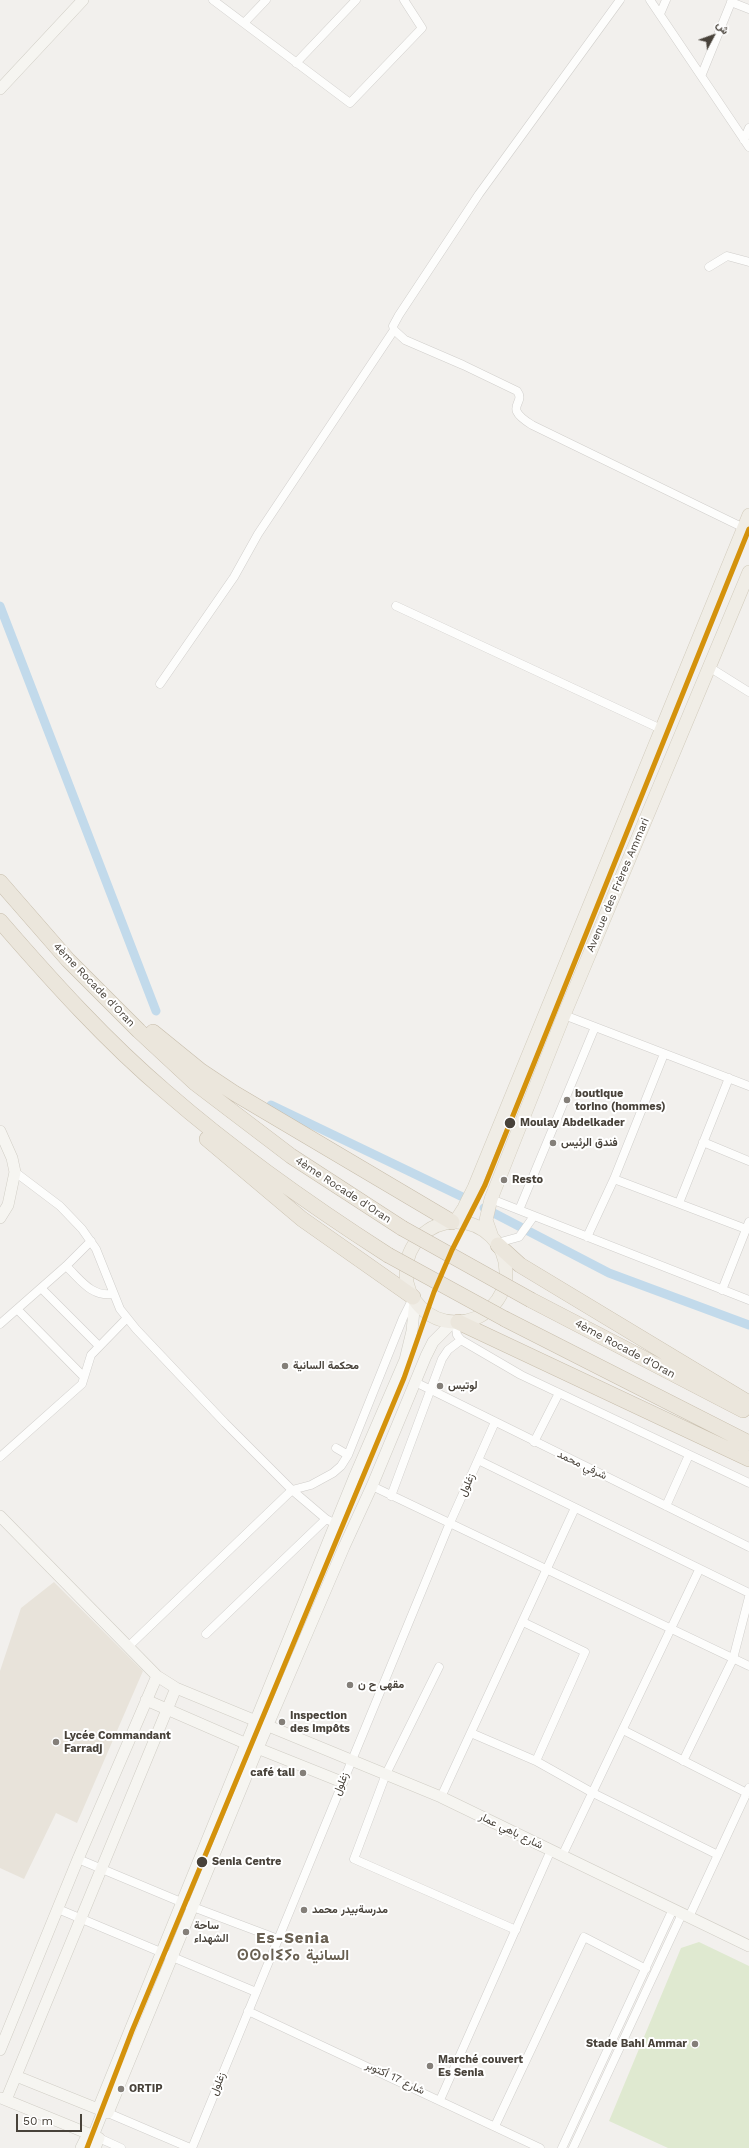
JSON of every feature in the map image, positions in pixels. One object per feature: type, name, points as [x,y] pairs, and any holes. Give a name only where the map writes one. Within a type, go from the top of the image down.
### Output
[{"type":"highway","name":"4ème Rocade d'Oran","points":[[0,882],[68,960],[139,1031],[195,1083],[291,1156],[402,1228],[531,1300],[749,1413]]},
{"type":"highway","points":[[0,921],[94,1024],[186,1121],[302,1220],[414,1298]]},
{"type":"highway","points":[[68,960],[201,1071],[264,1111],[453,1222]]},
{"type":"highway","points":[[94,1024],[165,1091],[220,1138],[293,1192],[388,1255],[505,1319],[749,1443]]},
{"type":"highway","points":[[496,1241],[520,1265],[749,1403]]},
{"type":"highway","points":[[455,1322],[749,1459]]},
{"type":"main road","points":[[0,89],[83,0]]},
{"type":"main road","name":"Avenue des Frères Ammari","points":[[453,1222],[464,1208],[474,1188],[749,515]]},
{"type":"main road","name":"Avenue des Frères Ammari","points":[[496,1241],[487,1226],[487,1214],[491,1199],[564,1015],[749,572]]},
{"type":"main road","points":[[0,1131],[12,1158],[15,1172],[8,1205],[0,1218]]},
{"type":"main road","points":[[453,1222],[479,1227],[496,1241],[506,1267],[503,1290],[494,1305],[480,1316],[455,1322],[432,1316],[414,1298],[407,1284],[406,1269],[409,1255],[415,1242],[425,1232],[438,1225],[453,1222]]},
{"type":"main road","points":[[81,2148],[94,2139],[103,2111],[188,1904],[331,1522],[405,1360],[412,1330],[414,1298]]},
{"type":"main road","points":[[188,1904],[269,1726],[344,1547],[372,1486],[414,1382],[430,1348],[455,1322]]},
{"type":"main road","name":"شارع باهي عمار","points":[[0,1516],[129,1646],[156,1676],[176,1688],[441,1797],[749,1946]]},
{"type":"main road","points":[[0,2050],[78,1859],[156,1676]]},
{"type":"main road","points":[[94,2139],[3,2099],[16,2076],[80,1917],[102,1868],[176,1688]]},
{"type":"main road","points":[[146,1700],[247,1744],[342,1782]]},
{"type":"main road","points":[[16,2076],[103,2111]]},
{"type":"street","points":[[213,0],[350,104],[422,28],[404,0]]},
{"type":"street","points":[[244,23],[266,0]]},
{"type":"street","points":[[296,63],[356,0]]},
{"type":"street","points":[[160,684],[234,576],[258,534],[394,330],[393,326],[399,315],[479,194],[620,0]]},
{"type":"street","points":[[650,0],[702,74],[747,143]]},
{"type":"street","points":[[660,14],[666,0]]},
{"type":"street","points":[[702,74],[732,1],[749,9]]},
{"type":"street","points":[[747,143],[749,128]]},
{"type":"street","points":[[709,267],[727,256],[749,262]]},
{"type":"street","points":[[394,330],[405,340],[463,365],[517,391],[519,398],[516,409],[517,413],[519,417],[532,425],[744,528]]},
{"type":"street","points":[[396,606],[661,729]]},
{"type":"street","points":[[709,667],[749,692]]},
{"type":"street","points":[[564,1015],[749,1086]]},
{"type":"street","points":[[519,1210],[595,1027]]},
{"type":"street","points":[[587,1237],[614,1179],[664,1054]]},
{"type":"street","points":[[679,1203],[729,1078]]},
{"type":"street","points":[[703,1142],[749,1161]]},
{"type":"street","points":[[15,1172],[60,1206],[90,1240],[96,1248],[120,1309],[127,1318],[225,1423],[292,1490],[331,1522],[206,1634]]},
{"type":"street","points":[[614,1179],[748,1226],[722,1290]]},
{"type":"street","points":[[491,1199],[749,1300]]},
{"type":"street","points":[[496,1241],[514,1239],[523,1233],[534,1216]]},
{"type":"street","points":[[0,1324],[66,1266],[90,1240]]},
{"type":"street","points":[[66,1266],[95,1293],[103,1295],[113,1294]]},
{"type":"street","points":[[41,1288],[99,1346]]},
{"type":"street","points":[[129,1646],[292,1490],[311,1485],[333,1473],[341,1466],[348,1455],[403,1318],[414,1298]]},
{"type":"street","points":[[17,1309],[84,1377]]},
{"type":"street","points":[[0,1457],[82,1384],[91,1355],[127,1318]]},
{"type":"street","points":[[455,1322],[457,1335],[461,1340],[520,1375],[749,1483]]},
{"type":"street","points":[[391,1496],[429,1390],[444,1355],[461,1340]]},
{"type":"street","name":"شرفي محمد","points":[[414,1382],[749,1547]]},
{"type":"street","points":[[534,1442],[559,1393]]},
{"type":"street","name":"زغلول","points":[[191,2148],[449,1524],[495,1422]]},
{"type":"street","points":[[336,1448],[348,1455]]},
{"type":"street","points":[[666,1506],[689,1455]]},
{"type":"street","points":[[478,1460],[699,1570],[749,1593]]},
{"type":"street","points":[[372,1486],[749,1666]]},
{"type":"street","points":[[441,1797],[548,1570],[575,1508]]},
{"type":"street","points":[[562,1856],[699,1570]]},
{"type":"street","points":[[683,1761],[733,1659],[749,1597]]},
{"type":"street","points":[[523,1622],[585,1652],[536,1761]]},
{"type":"street","points":[[439,1667],[386,1774],[354,1859],[516,1930]]},
{"type":"street","points":[[562,2148],[646,1969],[718,1855],[748,1791],[683,1761],[623,1730]]},
{"type":"street","points":[[471,1733],[536,1761],[593,1793],[718,1855]]},
{"type":"street","points":[[440,2100],[551,1850]]},
{"type":"street","points":[[78,1859],[188,1904],[278,1938]]},
{"type":"street","points":[[58,1909],[256,1992]]},
{"type":"street","points":[[573,2148],[681,1913]]},
{"type":"street","points":[[495,2126],[584,1937],[646,1969]]},
{"type":"street","name":"شارع 17 أكتوبر","points":[[248,2011],[540,2148]]},
{"type":"street","points":[[103,2111],[191,2148]]},
{"type":"street","points":[[94,2139],[121,2148]]},
{"type":"shaded area","name":"Lycée Commandant Farradj","points":[[54,1582],[143,1671],[77,1823],[56,1813],[24,1879],[0,1868],[0,1671],[21,1608]]},
{"type":"green space","name":"Stade Bahi Ammar","points":[[699,1942],[749,1966],[749,2148],[668,2148],[609,2121],[681,1948]]},
{"type":"waterway","points":[[0,606],[156,1011]]},
{"type":"waterway","points":[[271,1105],[473,1202]]},
{"type":"waterway","points":[[484,1208],[609,1273],[749,1325]]},
{"type":"transit line","points":[[87,2148],[132,2031],[404,1378],[434,1292],[452,1250],[485,1185],[749,529]]},
{"type":"place","name":"boutique torino (hommes)","points":[[567,1100]]},
{"type":"place","name":"Moulay Abdelkader","points":[[510,1123]]},
{"type":"place","name":"فندق الرئيس","points":[[553,1143]]},
{"type":"place","name":"Resto","points":[[504,1180]]},
{"type":"place","name":"محكمة السانية","points":[[285,1366]]},
{"type":"place","name":"لوتيس","points":[[440,1386]]},
{"type":"place","name":"مقهى ح ن","points":[[350,1685]]},
{"type":"place","name":"Inspection des impôts","points":[[282,1722]]},
{"type":"place","name":"Lycée Commandant Farradj","points":[[56,1742]]},
{"type":"place","name":"café tali","points":[[303,1773]]},
{"type":"place","name":"Senia Centre","points":[[202,1862]]},
{"type":"place","name":"مدرسةبيدر محمد","points":[[304,1910]]},
{"type":"place","name":"ساحة الشهداء","points":[[186,1932]]},
{"type":"place","name":"Stade Bahi Ammar","points":[[695,2044]]},
{"type":"place","name":"Marché couvert Es Senia","points":[[430,2066]]},
{"type":"place","name":"ORTIP","points":[[121,2089]]},
{"type":"district","name":"Es-Senia ⵙⵙⴰⵏⵉⵢⴰ السانية","points":[[293,1948]]}]
